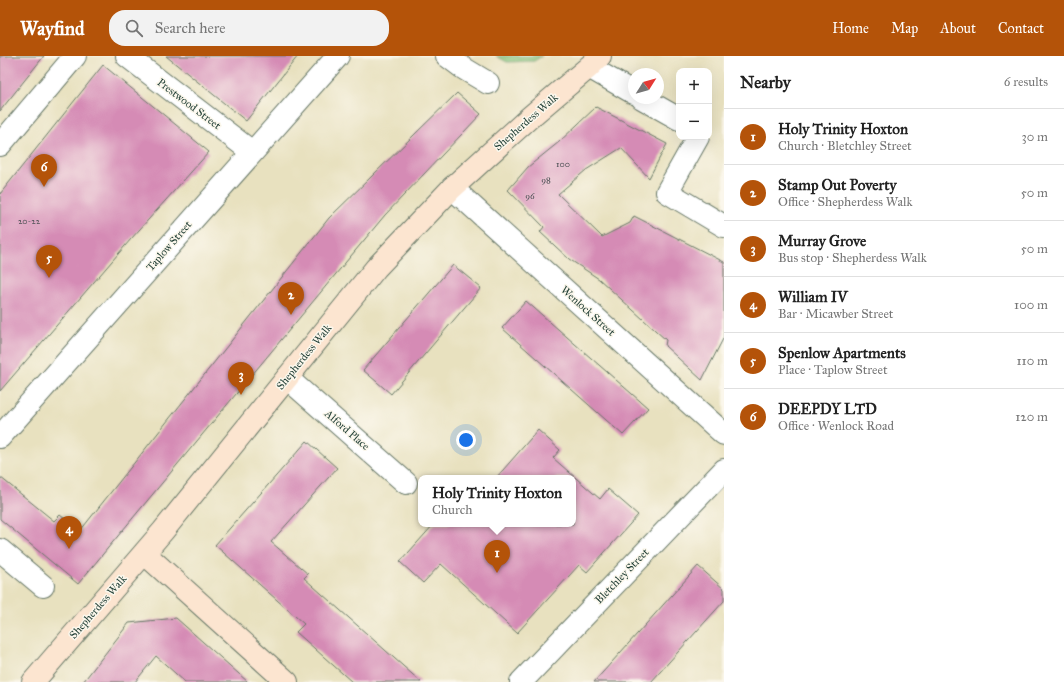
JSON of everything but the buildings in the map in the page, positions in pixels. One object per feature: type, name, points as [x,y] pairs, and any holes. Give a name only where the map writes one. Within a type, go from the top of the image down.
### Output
[{"type":"main road","name":"Shepherdess Walk","points":[[33,682],[144,553],[376,268],[452,188],[513,132],[594,62]]},
{"type":"main road","points":[[144,553],[287,682]]},
{"type":"street","points":[[0,146],[75,56]]},
{"type":"street","name":"Prestwood Street","points":[[127,56],[252,152]]},
{"type":"street","name":"Taplow Street","points":[[0,437],[338,56]]},
{"type":"street","points":[[447,56],[463,68],[488,83]]},
{"type":"street","points":[[594,62],[628,88]]},
{"type":"street","points":[[653,104],[676,117]]},
{"type":"street","points":[[696,140],[667,192],[724,226]]},
{"type":"street","name":"Wenlock Street","points":[[452,188],[724,434]]},
{"type":"street","name":"Alford Place","points":[[287,378],[406,483]]},
{"type":"street","name":"Bletchley Street","points":[[521,682],[724,470]]},
{"type":"street","points":[[0,550],[43,586]]},
{"type":"green space","points":[[496,56],[542,56],[534,61],[507,62]]},
{"type":"place","name":"DEEPDY LTD","points":[[44,187]]},
{"type":"place","name":"Spenlow Apartments","points":[[49,278]]},
{"type":"place","name":"Stamp Out Poverty","points":[[291,315]]},
{"type":"place","name":"Murray Grove","points":[[241,395]]},
{"type":"place","name":"William IV","points":[[69,549]]},
{"type":"place","name":"Holy Trinity Hoxton","points":[[497,573]]}]
